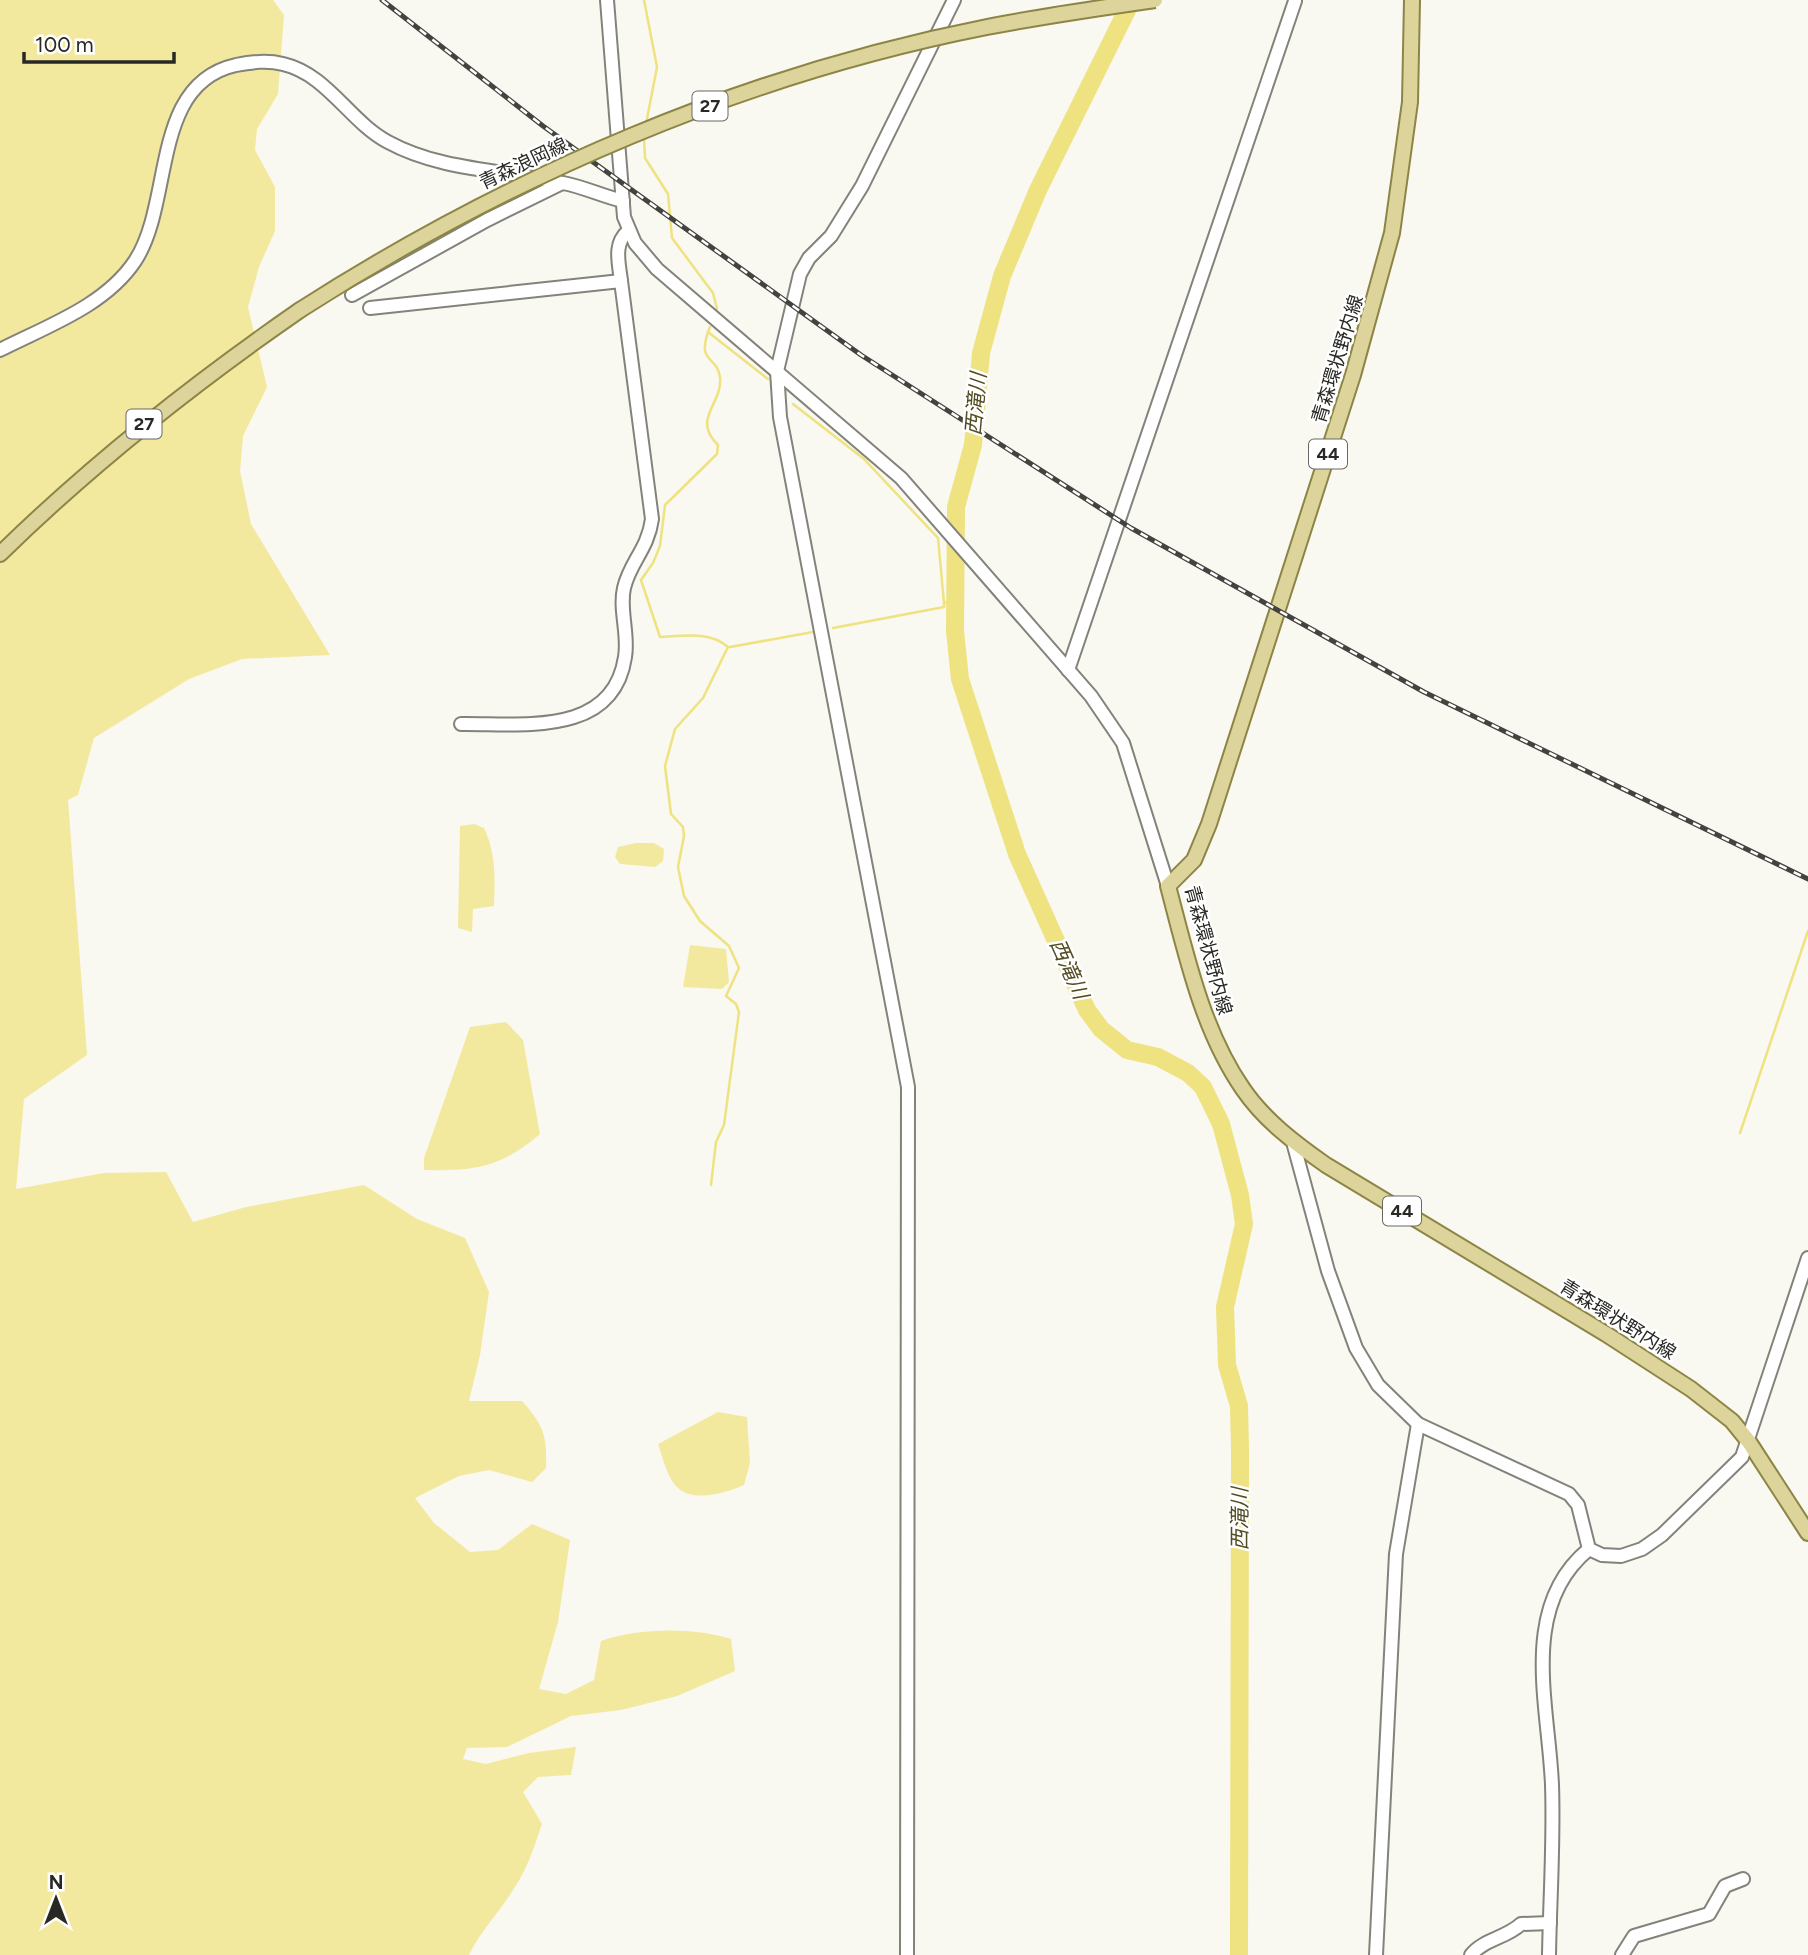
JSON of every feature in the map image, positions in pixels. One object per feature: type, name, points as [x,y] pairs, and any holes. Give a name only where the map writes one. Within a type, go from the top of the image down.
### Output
[{"type":"main road","name":"青森浪岡線","points":[[0,554],[138,429],[208,374],[360,272],[472,209],[575,160],[771,84],[884,51],[986,27],[1155,0]]},
{"type":"main road","name":"青森環状野内線","points":[[1412,0],[1410,102],[1404,150],[1392,233],[1368,325],[1209,824],[1194,860],[1168,886],[1191,972],[1211,1028],[1229,1066],[1243,1089],[1293,1142],[1692,1389],[1732,1421],[1808,1533]]},
{"type":"street","points":[[607,0],[623,201],[628,231],[657,269],[893,470],[1104,711],[1123,743],[1168,886]]},
{"type":"street","points":[[907,1955],[908,1087],[780,417],[776,371],[800,274],[809,258],[831,236],[862,186],[954,0]]},
{"type":"street","points":[[1068,670],[1295,1]]},
{"type":"street","points":[[0,350],[87,306],[121,280],[136,260],[152,228],[173,126],[188,96],[205,79],[226,68],[256,61],[283,64],[304,72],[358,121],[387,142],[414,154],[562,183],[623,201]]},
{"type":"street","points":[[352,295],[477,225],[562,183]]},
{"type":"street","points":[[461,724],[562,723],[593,709],[620,676],[626,656],[624,588],[649,537],[652,519],[618,248],[620,238],[628,231]]},
{"type":"street","points":[[370,308],[621,281]]},
{"type":"street","points":[[1293,1142],[1328,1272],[1356,1348],[1378,1385],[1418,1424],[1569,1494],[1578,1505],[1589,1549]]},
{"type":"street","points":[[1589,1549],[1602,1555],[1621,1556],[1642,1549],[1662,1535],[1734,1468],[1749,1443],[1808,1258]]},
{"type":"street","points":[[1376,1955],[1396,1554],[1418,1424]]},
{"type":"street","points":[[1549,1955],[1552,1784],[1542,1653],[1549,1613],[1560,1584],[1573,1562],[1589,1549]]},
{"type":"street","points":[[1622,1955],[1634,1936],[1709,1914],[1725,1886],[1743,1878]]},
{"type":"street","points":[[1471,1955],[1478,1946],[1512,1932],[1521,1924],[1550,1923]]},
{"type":"shaded area","points":[[0,0],[273,0],[284,15],[278,94],[257,129],[255,150],[275,187],[275,231],[259,267],[248,307],[267,387],[243,436],[240,471],[251,524],[330,655],[242,659],[189,679],[94,738],[78,795],[68,800],[87,1055],[24,1099],[16,1189],[104,1173],[166,1172],[193,1222],[246,1207],[364,1185],[417,1219],[465,1238],[489,1292],[480,1355],[469,1401],[522,1401],[543,1432],[546,1468],[532,1482],[489,1470],[459,1476],[415,1498],[434,1523],[470,1552],[498,1550],[532,1524],[570,1540],[558,1622],[539,1689],[566,1694],[594,1680],[601,1641],[616,1637],[649,1631],[683,1631],[731,1639],[735,1671],[677,1696],[621,1710],[571,1716],[507,1747],[467,1748],[463,1759],[486,1764],[529,1753],[576,1747],[571,1775],[538,1777],[523,1792],[542,1824],[518,1882],[469,1955],[0,1955]]},
{"type":"shaded area","points":[[474,824],[484,828],[488,837],[493,856],[495,886],[494,906],[473,909],[472,932],[458,928],[460,826]]},
{"type":"shaded area","points":[[654,843],[664,849],[663,861],[655,867],[620,864],[615,857],[618,847]]},
{"type":"shaded area","points":[[690,945],[726,949],[729,982],[722,989],[683,987]]},
{"type":"shaded area","points":[[506,1022],[523,1040],[540,1134],[499,1161],[458,1170],[424,1170],[424,1158],[470,1027]]},
{"type":"shaded area","points":[[718,1412],[747,1417],[750,1463],[744,1485],[708,1495],[682,1491],[672,1481],[658,1444]]},
{"type":"waterway","points":[[644,0],[657,67],[646,124]]},
{"type":"waterway","name":"西滝川","points":[[1132,0],[1038,190],[1002,276],[981,353],[973,445],[956,507],[955,631],[960,679],[1017,854],[1087,1010],[1101,1029],[1127,1050],[1158,1057],[1188,1073],[1203,1087],[1221,1124],[1240,1195],[1244,1224],[1225,1307],[1227,1365],[1239,1406],[1240,1450],[1239,1955]]},
{"type":"waterway","points":[[644,137],[645,158],[668,194],[672,238],[713,293],[717,309]]},
{"type":"waterway","points":[[710,327],[705,347],[708,358],[718,370],[720,387],[707,427],[710,436],[718,445],[717,454],[665,505],[660,546],[653,563],[641,580],[660,637],[704,637],[728,647],[703,698],[675,729],[665,766],[671,814],[683,827],[684,836],[678,867],[684,896],[700,921],[729,946],[739,968],[726,996],[736,1004],[739,1012],[724,1125],[716,1142],[711,1185]]},
{"type":"waterway","points":[[708,332],[768,379]]},
{"type":"waterway","points":[[793,404],[864,459],[938,538],[944,603],[955,601]]},
{"type":"waterway","points":[[833,628],[944,607],[944,603]]},
{"type":"waterway","points":[[730,647],[813,632]]},
{"type":"waterway","points":[[1740,1133],[1808,931]]},
{"type":"railway","points":[[382,0],[543,126],[861,355],[1131,528],[1424,692],[1808,879]]}]
